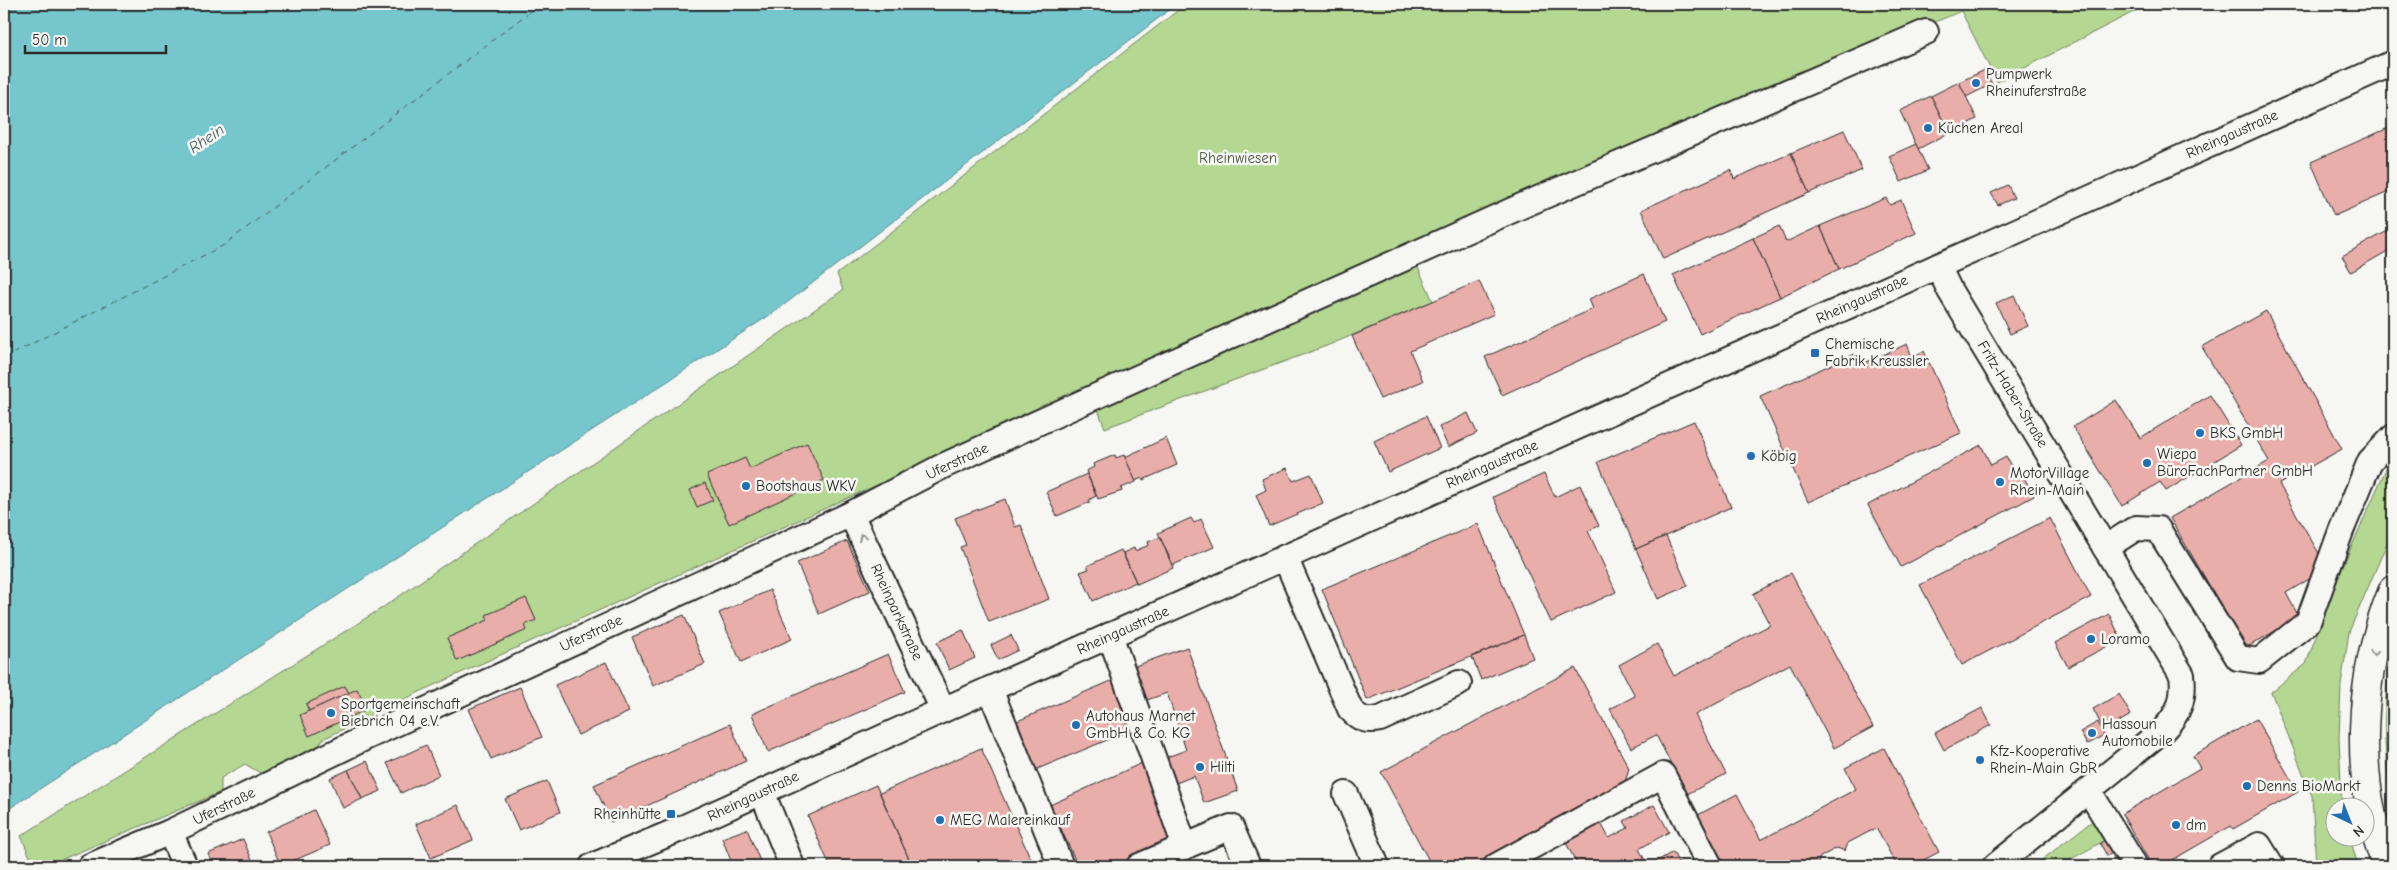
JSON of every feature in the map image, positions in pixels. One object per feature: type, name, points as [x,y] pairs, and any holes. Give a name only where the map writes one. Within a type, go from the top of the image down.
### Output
[{"type":"highway","points":[[2387,866],[2378,843],[2370,803],[2365,733],[2367,690],[2375,643],[2393,590]]},
{"type":"street","name":"Uferstraße","points":[[90,866],[170,832],[376,733],[851,514],[943,466],[1090,399],[1526,204],[1926,32]]},
{"type":"street","name":"Rheingaustraße","points":[[592,866],[762,792],[2393,63]]},
{"type":"street","name":"Fritz-Haber-Straße","points":[[1938,266],[1950,290],[2182,675],[2182,701],[2171,722],[2090,792]]},
{"type":"street","points":[[2105,548],[2136,528],[2158,529],[2238,658],[2259,661],[2308,622],[2341,530],[2370,461],[2393,437]]},
{"type":"street","name":"Rheinparkstraße","points":[[851,514],[943,710]]},
{"type":"street","points":[[1285,557],[1350,709],[1358,718],[1369,721],[1380,719],[1459,683]]},
{"type":"street","points":[[1110,635],[1185,847]]},
{"type":"street","points":[[990,689],[1061,866]]},
{"type":"street","points":[[1496,866],[1663,775],[1710,866]]},
{"type":"street","points":[[762,792],[792,866]]},
{"type":"street","points":[[1995,866],[2090,792],[2135,866]]},
{"type":"street","points":[[1346,794],[1377,866]]},
{"type":"street","points":[[1139,866],[1231,827],[1248,866]]},
{"type":"street","points":[[170,832],[185,866]]},
{"type":"street","points":[[2220,866],[2259,845],[2272,866]]},
{"type":"green space","name":"Rheinwiesen","points":[[1186,4],[2149,4],[1997,82],[1961,11],[1534,193],[839,502],[432,686],[323,739],[318,747],[262,774],[245,764],[221,778],[221,792],[46,866],[34,866],[21,836],[382,608],[843,290],[837,274]]},
{"type":"green space","points":[[1415,261],[1433,301],[1329,345],[1105,428],[1095,402]]},
{"type":"green space","points":[[2393,453],[2393,529],[2349,632],[2341,685],[2339,738],[2342,798],[2324,798],[2324,848],[2353,848],[2358,866],[2316,866],[2312,796],[2271,692],[2306,664],[2334,586]]},
{"type":"green space","points":[[2393,654],[2393,811],[2387,771],[2385,713],[2386,693]]},
{"type":"green space","points":[[2096,818],[2109,838],[2059,866],[2034,866]]},
{"type":"water","name":"Rhein","points":[[4,4],[1177,4],[776,311],[4,812]]},
{"type":"building","name":"Pumpwerk Rheinuferstraße","points":[[1985,70],[1992,84],[1966,97],[1959,82]]},
{"type":"building","points":[[1959,82],[1977,119],[1949,133],[1931,96]]},
{"type":"building","points":[[1931,96],[1949,133],[1918,149],[1900,111]]},
{"type":"building","points":[[2393,126],[2393,190],[2334,216],[2311,162]]},
{"type":"building","points":[[1844,130],[1862,170],[1809,193],[1791,153]]},
{"type":"building","points":[[1916,144],[1928,170],[1901,182],[1889,156]]},
{"type":"building","points":[[1791,153],[1809,193],[1663,259],[1641,210],[1731,170],[1734,179]]},
{"type":"building","points":[[2008,185],[2014,198],[1998,205],[1991,193]]},
{"type":"building","points":[[1886,198],[1890,205],[1901,200],[1916,233],[1839,269],[1820,226]]},
{"type":"building","points":[[1779,226],[1786,242],[1820,226],[1839,269],[1780,297],[1753,238]]},
{"type":"building","points":[[2393,228],[2393,248],[2351,272],[2342,256]]},
{"type":"building","points":[[1753,238],[1780,297],[1700,334],[1673,275]]},
{"type":"building","points":[[1644,274],[1665,322],[1502,395],[1485,357],[1593,309],[1589,299]]},
{"type":"building","points":[[1479,281],[1494,314],[1410,351],[1423,381],[1380,399],[1352,336]]},
{"type":"building","points":[[2014,295],[2028,326],[2010,334],[1996,303]]},
{"type":"building","points":[[2266,311],[2342,449],[2279,484],[2321,557],[2316,575],[2286,593],[2299,617],[2246,648],[2170,518],[2269,461],[2202,347]]},
{"type":"building","points":[[1907,344],[1912,357],[1924,351],[1961,433],[1808,502],[1760,396],[1855,354],[1860,365]]},
{"type":"building","points":[[2210,395],[2241,445],[2166,491],[2160,482],[2122,506],[2073,427],[2116,400],[2140,438]]},
{"type":"building","points":[[1468,413],[1477,433],[1448,447],[1439,427]]},
{"type":"building","points":[[1426,416],[1440,448],[1388,472],[1374,441]]},
{"type":"building","points":[[1694,421],[1731,507],[1636,549],[1598,462]]},
{"type":"building","points":[[1166,438],[1177,465],[1143,480],[1142,478],[1135,481],[1125,457]]},
{"type":"building","points":[[807,443],[824,480],[729,524],[707,475],[745,458],[750,469]]},
{"type":"building","points":[[1981,445],[1991,465],[2006,457],[2015,473],[2020,470],[2034,496],[1901,567],[1868,505]]},
{"type":"building","points":[[1115,455],[1116,458],[1124,455],[1136,482],[1121,488],[1122,491],[1098,499],[1086,471],[1094,467],[1093,464]]},
{"type":"building","points":[[1287,468],[1293,481],[1311,474],[1323,503],[1269,526],[1256,495],[1266,490],[1262,479]]},
{"type":"building","points":[[1087,474],[1096,496],[1089,500],[1090,502],[1057,516],[1046,492]]},
{"type":"building","points":[[1544,474],[1555,497],[1580,485],[1599,526],[1588,531],[1616,592],[1551,622],[1493,497]]},
{"type":"building","points":[[705,483],[713,500],[697,507],[690,490]]},
{"type":"building","points":[[1005,499],[1015,527],[1021,525],[1049,599],[989,622],[960,547],[966,545],[955,518]]},
{"type":"building","points":[[1191,518],[1194,523],[1201,519],[1214,547],[1173,565],[1158,533]]},
{"type":"building","points":[[2050,518],[2091,597],[1962,665],[1920,585]]},
{"type":"building","points":[[1478,524],[1524,635],[1367,700],[1322,589]]},
{"type":"building","points":[[1666,536],[1688,586],[1658,599],[1636,549]]},
{"type":"building","points":[[1160,537],[1173,568],[1137,584],[1123,553],[1134,548],[1135,551],[1149,545],[1148,542]]},
{"type":"building","points":[[847,541],[870,591],[819,614],[797,563]]},
{"type":"building","points":[[1121,550],[1136,582],[1093,601],[1080,572],[1089,569],[1087,566]]},
{"type":"building","points":[[1791,573],[1873,727],[1834,748],[1790,664],[1695,715],[1726,774],[1687,794],[1656,735],[1631,748],[1610,709],[1635,696],[1619,665],[1657,644],[1674,676],[1770,625],[1753,594]]},
{"type":"building","points":[[770,590],[792,639],[741,662],[719,613]]},
{"type":"building","points":[[526,598],[536,620],[525,625],[527,630],[457,661],[447,638],[488,620],[486,615]]},
{"type":"building","points":[[2109,614],[2121,639],[2068,667],[2055,643]]},
{"type":"building","points":[[684,615],[705,664],[653,686],[632,637]]},
{"type":"building","points":[[963,630],[975,658],[949,670],[937,642]]},
{"type":"building","points":[[1011,635],[1018,650],[998,660],[991,645]]},
{"type":"building","points":[[1524,635],[1533,658],[1481,680],[1472,657]]},
{"type":"building","points":[[1187,647],[1238,791],[1204,803],[1194,776],[1176,783],[1167,757],[1186,750],[1167,693],[1147,700],[1135,666]]},
{"type":"building","points":[[888,654],[905,692],[768,752],[752,714]]},
{"type":"building","points":[[606,662],[629,712],[578,735],[555,685]]},
{"type":"building","points":[[1575,668],[1629,768],[1623,789],[1480,866],[1432,866],[1381,772]]},
{"type":"building","name":"Autohaus Marnet GmbH & Co. KG","points":[[1116,679],[1136,728],[1035,770],[1015,722]]},
{"type":"building","name":"Sportgemeinschaft Biebrich 04 e.V.","points":[[345,686],[349,693],[309,711],[306,704]]},
{"type":"building","points":[[520,687],[542,737],[491,759],[469,709]]},
{"type":"building","name":"Sportgemeinschaft Biebrich 04 e.V.","points":[[357,689],[367,709],[309,736],[300,715]]},
{"type":"building","points":[[2119,694],[2131,715],[2104,730],[2093,709]]},
{"type":"building","points":[[1982,708],[1991,725],[1944,750],[1935,733]]},
{"type":"building","points":[[2256,719],[2298,792],[2233,829],[2231,826],[2162,866],[2152,866],[2122,814],[2200,768],[2193,756]]},
{"type":"building","name":"Hassoun Automobile","points":[[2098,722],[2104,735],[2087,745],[2080,732]]},
{"type":"building","points":[[730,724],[746,761],[611,822],[594,785]]},
{"type":"building","points":[[426,745],[439,775],[401,793],[387,763]]},
{"type":"building","points":[[981,748],[1034,866],[912,866],[880,793]]},
{"type":"building","points":[[1884,748],[1939,852],[1912,866],[1897,866],[1876,828],[1848,843],[1845,851],[1837,848],[1820,857],[1817,866],[1809,863],[1804,866],[1725,866],[1698,815],[1737,794],[1761,840],[1856,789],[1845,768]]},
{"type":"building","points":[[367,761],[381,791],[362,799],[348,770]]},
{"type":"building","points":[[1142,763],[1172,830],[1166,833],[1171,844],[1121,866],[1098,866],[1097,864],[1078,866],[1050,805]]},
{"type":"building","points":[[348,770],[362,799],[343,808],[330,778]]},
{"type":"building","points":[[547,781],[560,812],[519,830],[505,799]]},
{"type":"building","points":[[876,785],[912,866],[830,866],[808,816]]},
{"type":"building","points":[[458,805],[473,840],[431,858],[416,824]]},
{"type":"building","points":[[1654,805],[1669,832],[1639,849],[1648,866],[1578,866],[1562,835],[1597,816],[1609,838],[1628,828],[1624,821]]},
{"type":"building","points":[[314,810],[330,845],[281,866],[266,832]]},
{"type":"building","points":[[747,829],[762,866],[733,866],[722,838]]},
{"type":"building","points":[[243,839],[254,865],[213,866],[208,854]]},
{"type":"building","points":[[2107,839],[2114,852],[2107,856],[2100,843]]},
{"type":"building","points":[[1673,852],[1680,866],[1648,866]]},
{"type":"ferry route","points":[[4,358],[224,245],[540,4]]},
{"type":"place","name":"Pumpwerk Rheinuferstraße","points":[[1976,83]]},
{"type":"place","name":"Küchen Areal","points":[[1928,128]]},
{"type":"place","name":"Chemische Fabrik Kreussler","points":[[1815,353]]},
{"type":"place","name":"BKS GmbH","points":[[2200,433]]},
{"type":"place","name":"Köbig","points":[[1751,456]]},
{"type":"place","name":"Wiepa BüroFachPartner GmbH","points":[[2147,463]]},
{"type":"place","name":"MotorVillage Rhein-Main","points":[[2000,482]]},
{"type":"place","name":"Bootshaus WKV","points":[[746,486]]},
{"type":"place","name":"Loramo","points":[[2091,639]]},
{"type":"place","name":"Sportgemeinschaft Biebrich 04 e.V.","points":[[331,713]]},
{"type":"place","name":"Autohaus Marnet GmbH & Co. KG","points":[[1076,725]]},
{"type":"place","name":"Hassoun Automobile","points":[[2092,733]]},
{"type":"place","name":"Kfz-Kooperative Rhein-Main GbR","points":[[1980,760]]},
{"type":"place","name":"Hilti","points":[[1200,767]]},
{"type":"place","name":"Denns BioMarkt","points":[[2247,786]]},
{"type":"place","name":"Rheinhütte","points":[[671,814]]},
{"type":"place","name":"MEG Malereinkauf","points":[[940,820]]},
{"type":"place","name":"dm","points":[[2176,825]]}]
